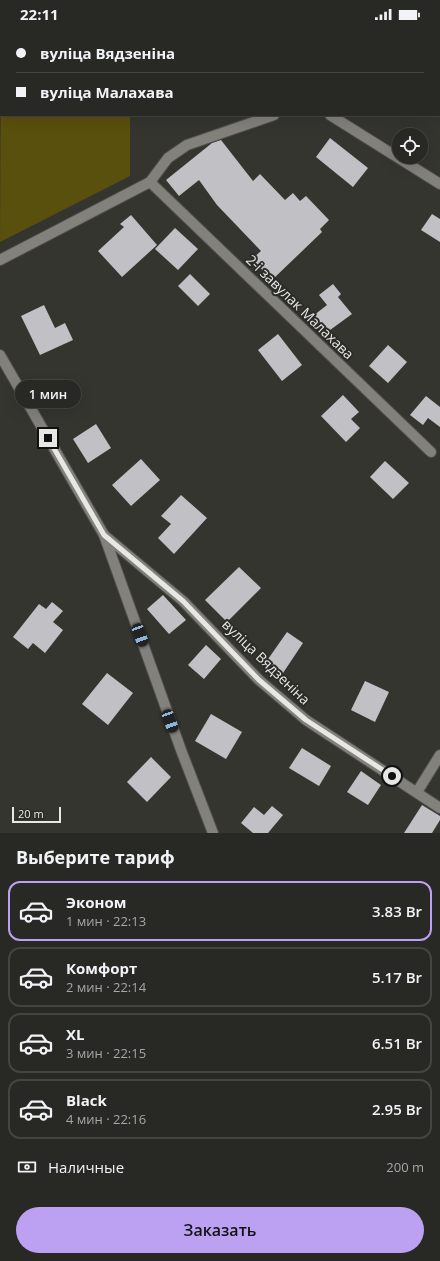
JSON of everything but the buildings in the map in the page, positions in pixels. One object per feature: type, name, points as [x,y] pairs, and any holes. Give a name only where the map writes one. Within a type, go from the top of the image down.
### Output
[{"type":"street","points":[[0,260],[150,182],[168,158],[187,145],[271,116]]},
{"type":"street","points":[[332,116],[440,184]]},
{"type":"street","name":"2-і завулак Малахава","points":[[150,182],[431,452]]},
{"type":"street","points":[[0,355],[104,535],[181,750],[213,833]]},
{"type":"street","name":"вуліца Вядзеніна","points":[[104,535],[183,601],[259,680],[306,720],[440,808]]},
{"type":"street","points":[[417,792],[440,755]]},
{"type":"shaded area","points":[[1,116],[130,116],[130,176],[0,242]]},
{"type":"route","points":[[48,438],[104,535],[183,601],[259,680],[306,720],[392,776]]}]
